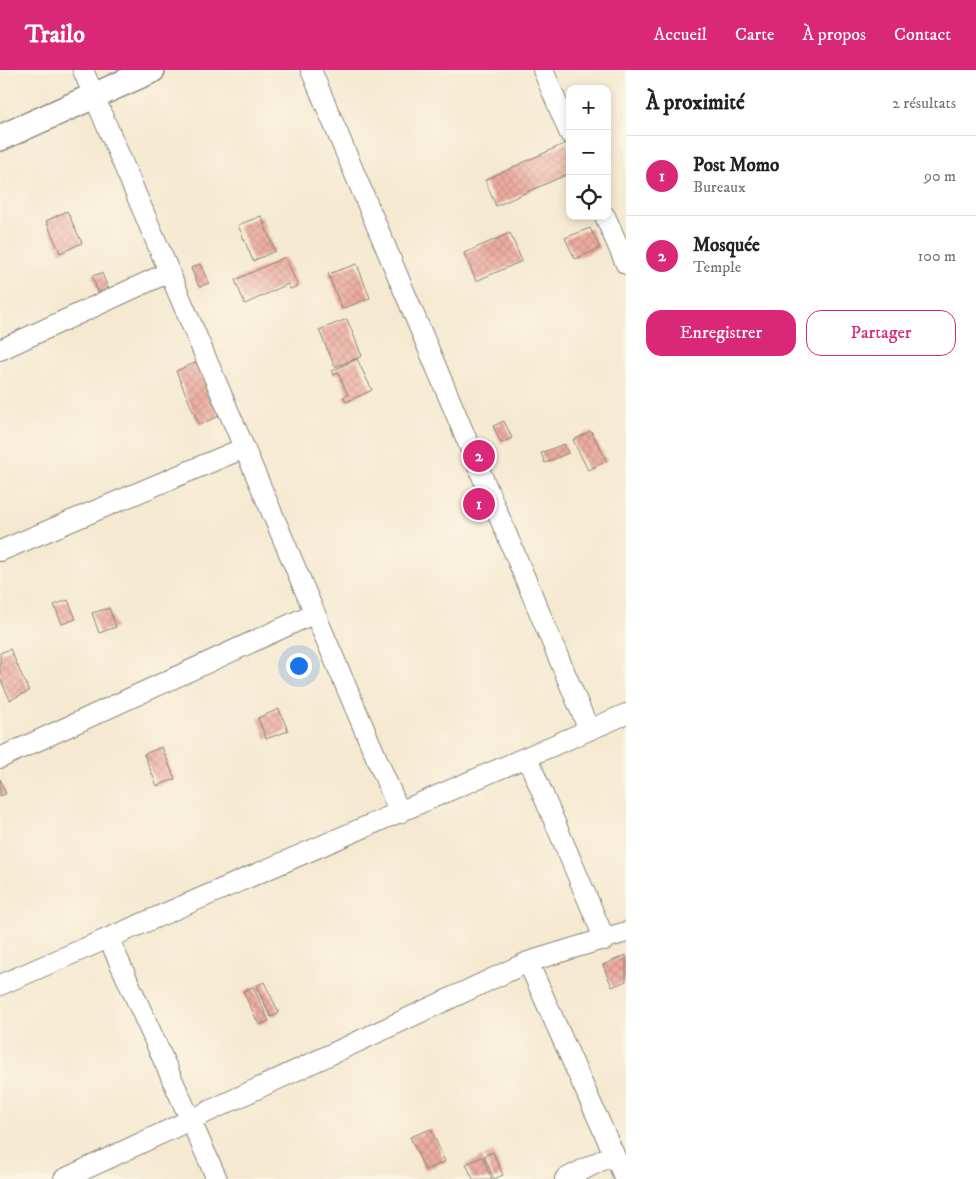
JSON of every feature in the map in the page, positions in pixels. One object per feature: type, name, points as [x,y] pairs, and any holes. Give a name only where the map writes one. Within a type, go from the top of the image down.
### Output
[{"type":"street","points":[[84,70],[400,813]]},
{"type":"street","points":[[0,138],[152,70]]},
{"type":"street","points":[[310,70],[589,730]]},
{"type":"street","points":[[543,70],[568,130]]},
{"type":"street","points":[[607,220],[626,264]]},
{"type":"street","points":[[0,350],[169,272]]},
{"type":"street","points":[[0,551],[244,448]]},
{"type":"street","points":[[0,758],[315,613]]},
{"type":"street","points":[[0,985],[626,714]]},
{"type":"street","points":[[527,758],[605,940]]},
{"type":"street","points":[[64,1179],[528,962],[605,940],[626,932]]},
{"type":"street","points":[[109,939],[217,1179]]},
{"type":"street","points":[[528,962],[625,1179]]},
{"type":"street","points":[[565,1179],[614,1154]]},
{"type":"building","points":[[566,143],[566,175],[496,206],[485,180]]},
{"type":"building","points":[[67,211],[82,243],[60,253],[46,221]]},
{"type":"building","points":[[261,216],[275,251],[253,261],[238,225]]},
{"type":"building","points":[[590,228],[600,248],[575,259],[565,238]]},
{"type":"building","points":[[510,233],[522,261],[476,281],[464,253]]},
{"type":"building","points":[[285,257],[298,286],[290,289],[288,284],[245,304],[235,280]]},
{"type":"building","points":[[200,264],[209,283],[199,287],[191,268]]},
{"type":"building","points":[[357,264],[370,298],[342,309],[328,274]]},
{"type":"building","points":[[102,273],[108,289],[98,292],[92,276]]},
{"type":"building","points":[[347,319],[362,356],[335,367],[319,330]]},
{"type":"building","points":[[357,359],[372,390],[346,402],[343,397],[348,395],[338,373],[334,375],[332,371]]},
{"type":"building","points":[[197,362],[219,416],[199,425],[176,371]]},
{"type":"building","points":[[504,421],[512,438],[501,443],[493,426]]},
{"type":"building","points":[[591,431],[607,461],[588,470],[573,440]]},
{"type":"building","points":[[564,444],[568,453],[545,463],[541,453]]},
{"type":"building","points":[[68,600],[76,619],[62,624],[54,605]]},
{"type":"building","points":[[109,608],[116,627],[99,633],[92,613]]},
{"type":"building","points":[[10,649],[29,691],[10,700],[0,678],[0,653]]},
{"type":"building","points":[[279,709],[288,731],[266,739],[258,718]]},
{"type":"building","points":[[162,747],[175,779],[157,786],[144,754]]},
{"type":"building","points":[[0,779],[6,794],[0,796]]},
{"type":"building","points":[[626,955],[626,981],[612,987],[603,965]]},
{"type":"building","points":[[264,982],[279,1013],[271,1017],[256,986]]},
{"type":"building","points":[[253,987],[269,1021],[259,1025],[243,991]]},
{"type":"building","points":[[431,1129],[445,1162],[425,1170],[410,1137]]},
{"type":"building","points":[[493,1152],[503,1175],[494,1179],[484,1156]]},
{"type":"building","points":[[482,1157],[492,1179],[473,1179],[466,1164]]},
{"type":"place","name":"Mosquée","points":[[479,456]]},
{"type":"place","name":"Post Momo","points":[[479,504]]}]
